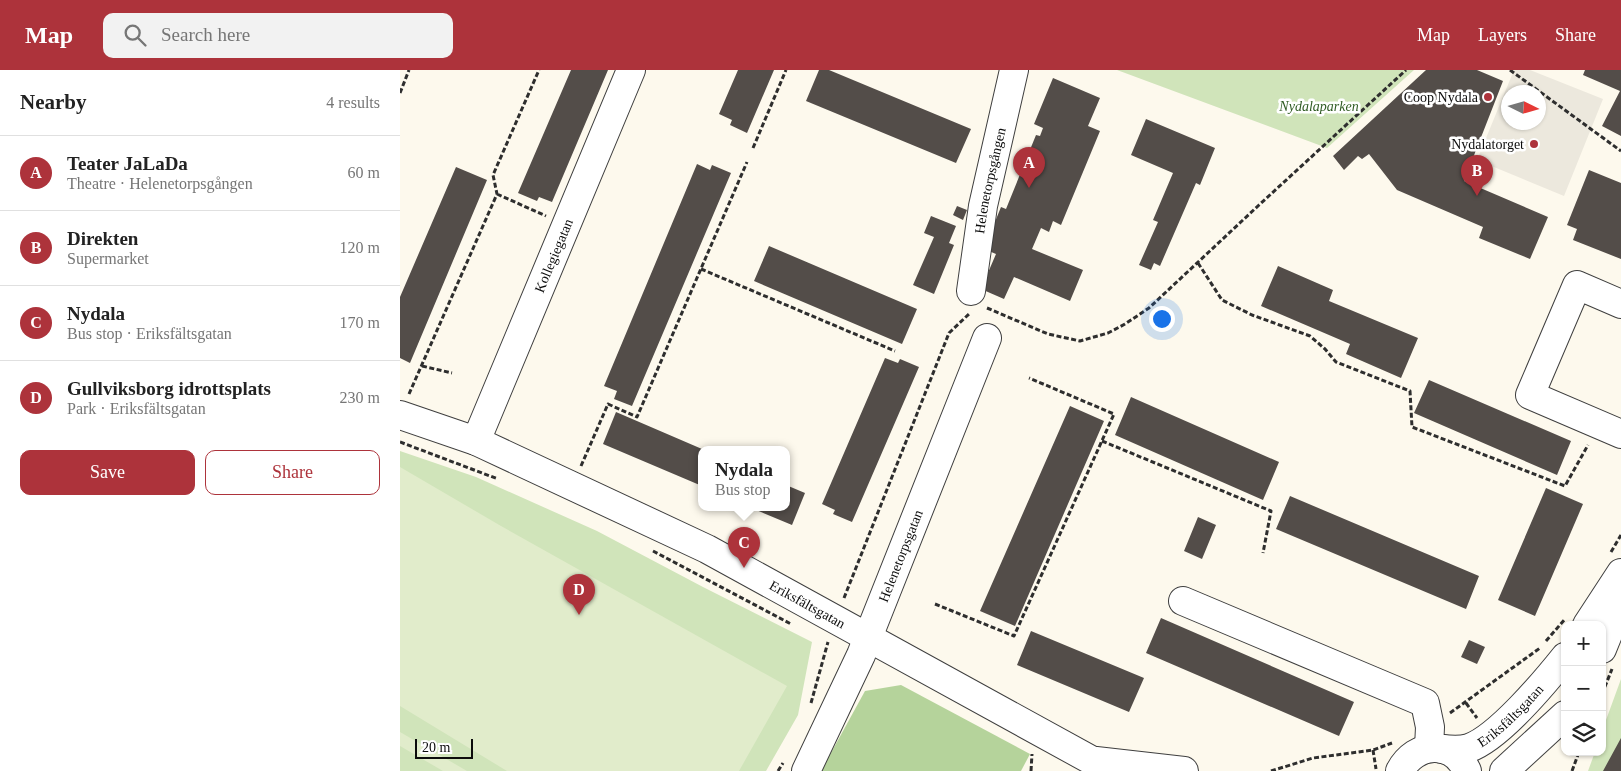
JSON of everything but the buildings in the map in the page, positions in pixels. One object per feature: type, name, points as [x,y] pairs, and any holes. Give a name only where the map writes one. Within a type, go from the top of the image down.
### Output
[{"type":"street","name":"Kollegiegatan","points":[[476,441],[631,70]]},
{"type":"street","name":"Helenetorpsgången","points":[[974,302],[983,206],[1014,70]]},
{"type":"street","points":[[1610,429],[1530,395],[1576,285],[1621,304]]},
{"type":"street","name":"Helenetorpsgatan","points":[[796,764],[863,649],[986,338]]},
{"type":"street","name":"Eriksfältsgatan","points":[[404,406],[707,549],[827,634],[863,649],[1104,766],[1184,771]]},
{"type":"street","points":[[1577,621],[1621,573]]},
{"type":"street","points":[[1606,639],[1615,617],[1621,594]]},
{"type":"street","points":[[1183,600],[1425,703],[1434,741],[1458,758],[1467,771]]},
{"type":"street","name":"Eriksfältsgatan","points":[[1434,741],[1458,750],[1470,748],[1490,737],[1561,661]]},
{"type":"street","points":[[1504,771],[1561,719]]},
{"type":"street","points":[[1391,759],[1416,752],[1434,741]]},
{"type":"path","points":[[400,93],[409,70]]},
{"type":"path","points":[[404,406],[497,194],[493,175],[539,70]]},
{"type":"path","points":[[753,148],[786,70]]},
{"type":"path","points":[[809,708],[827,634],[949,333],[974,302],[1048,334],[1080,341],[1108,333],[1125,324],[1149,308],[1406,70]]},
{"type":"path","points":[[1510,70],[1621,151]]},
{"type":"path","points":[[581,467],[608,404],[637,416],[747,162]]},
{"type":"path","points":[[497,194],[553,219]]},
{"type":"path","points":[[1198,263],[1222,300],[1252,315],[1310,336],[1336,362],[1410,391],[1412,428],[1565,486],[1610,429]]},
{"type":"path","points":[[701,269],[896,351]]},
{"type":"path","points":[[422,366],[452,373]]},
{"type":"path","points":[[935,604],[1014,636],[1114,414],[1029,378]]},
{"type":"path","points":[[1102,441],[1271,511],[1262,553]]},
{"type":"path","points":[[400,442],[498,479]]},
{"type":"path","points":[[648,548],[793,625]]},
{"type":"path","points":[[1434,741],[1538,650],[1561,633]]},
{"type":"path","points":[[827,634],[863,649]]},
{"type":"path","points":[[1572,771],[1578,756]]},
{"type":"path","points":[[1271,771],[1313,758],[1391,759]]},
{"type":"path","points":[[1376,771],[1391,759]]},
{"type":"path","points":[[778,771],[796,764]]},
{"type":"green space","name":"Nydalaparken","points":[[1117,70],[1414,70],[1327,148]]},
{"type":"green space","points":[[400,451],[476,477],[597,531],[812,642],[798,715],[766,771],[400,771]]},
{"type":"green space","points":[[400,467],[501,526],[787,686],[739,771],[507,771],[400,706]]},
{"type":"green space","points":[[1621,679],[1621,741],[1608,771],[1588,771],[1594,756],[1606,756],[1606,720]]},
{"type":"green space","points":[[901,685],[1030,754],[1021,771],[821,771],[865,691]]},
{"type":"green space","points":[[400,732],[467,771],[443,771],[400,746]]},
{"type":"shaded area","name":"Nydalatorget","points":[[1514,70],[1530,70],[1603,99],[1564,196],[1477,160],[1501,102],[1501,130],[1546,130],[1546,85],[1508,85]]},
{"type":"place","name":"Coop Nydala","points":[[1488,97]]},
{"type":"place","name":"Nydalatorget","points":[[1534,144]]},
{"type":"place","name":"Teater JaLaDa","points":[[1029,188]]},
{"type":"place","name":"Direkten","points":[[1477,196]]},
{"type":"place","name":"Nydala","points":[[744,568]]},
{"type":"place","name":"Gullviksborg idrottsplats","points":[[579,615]]}]
